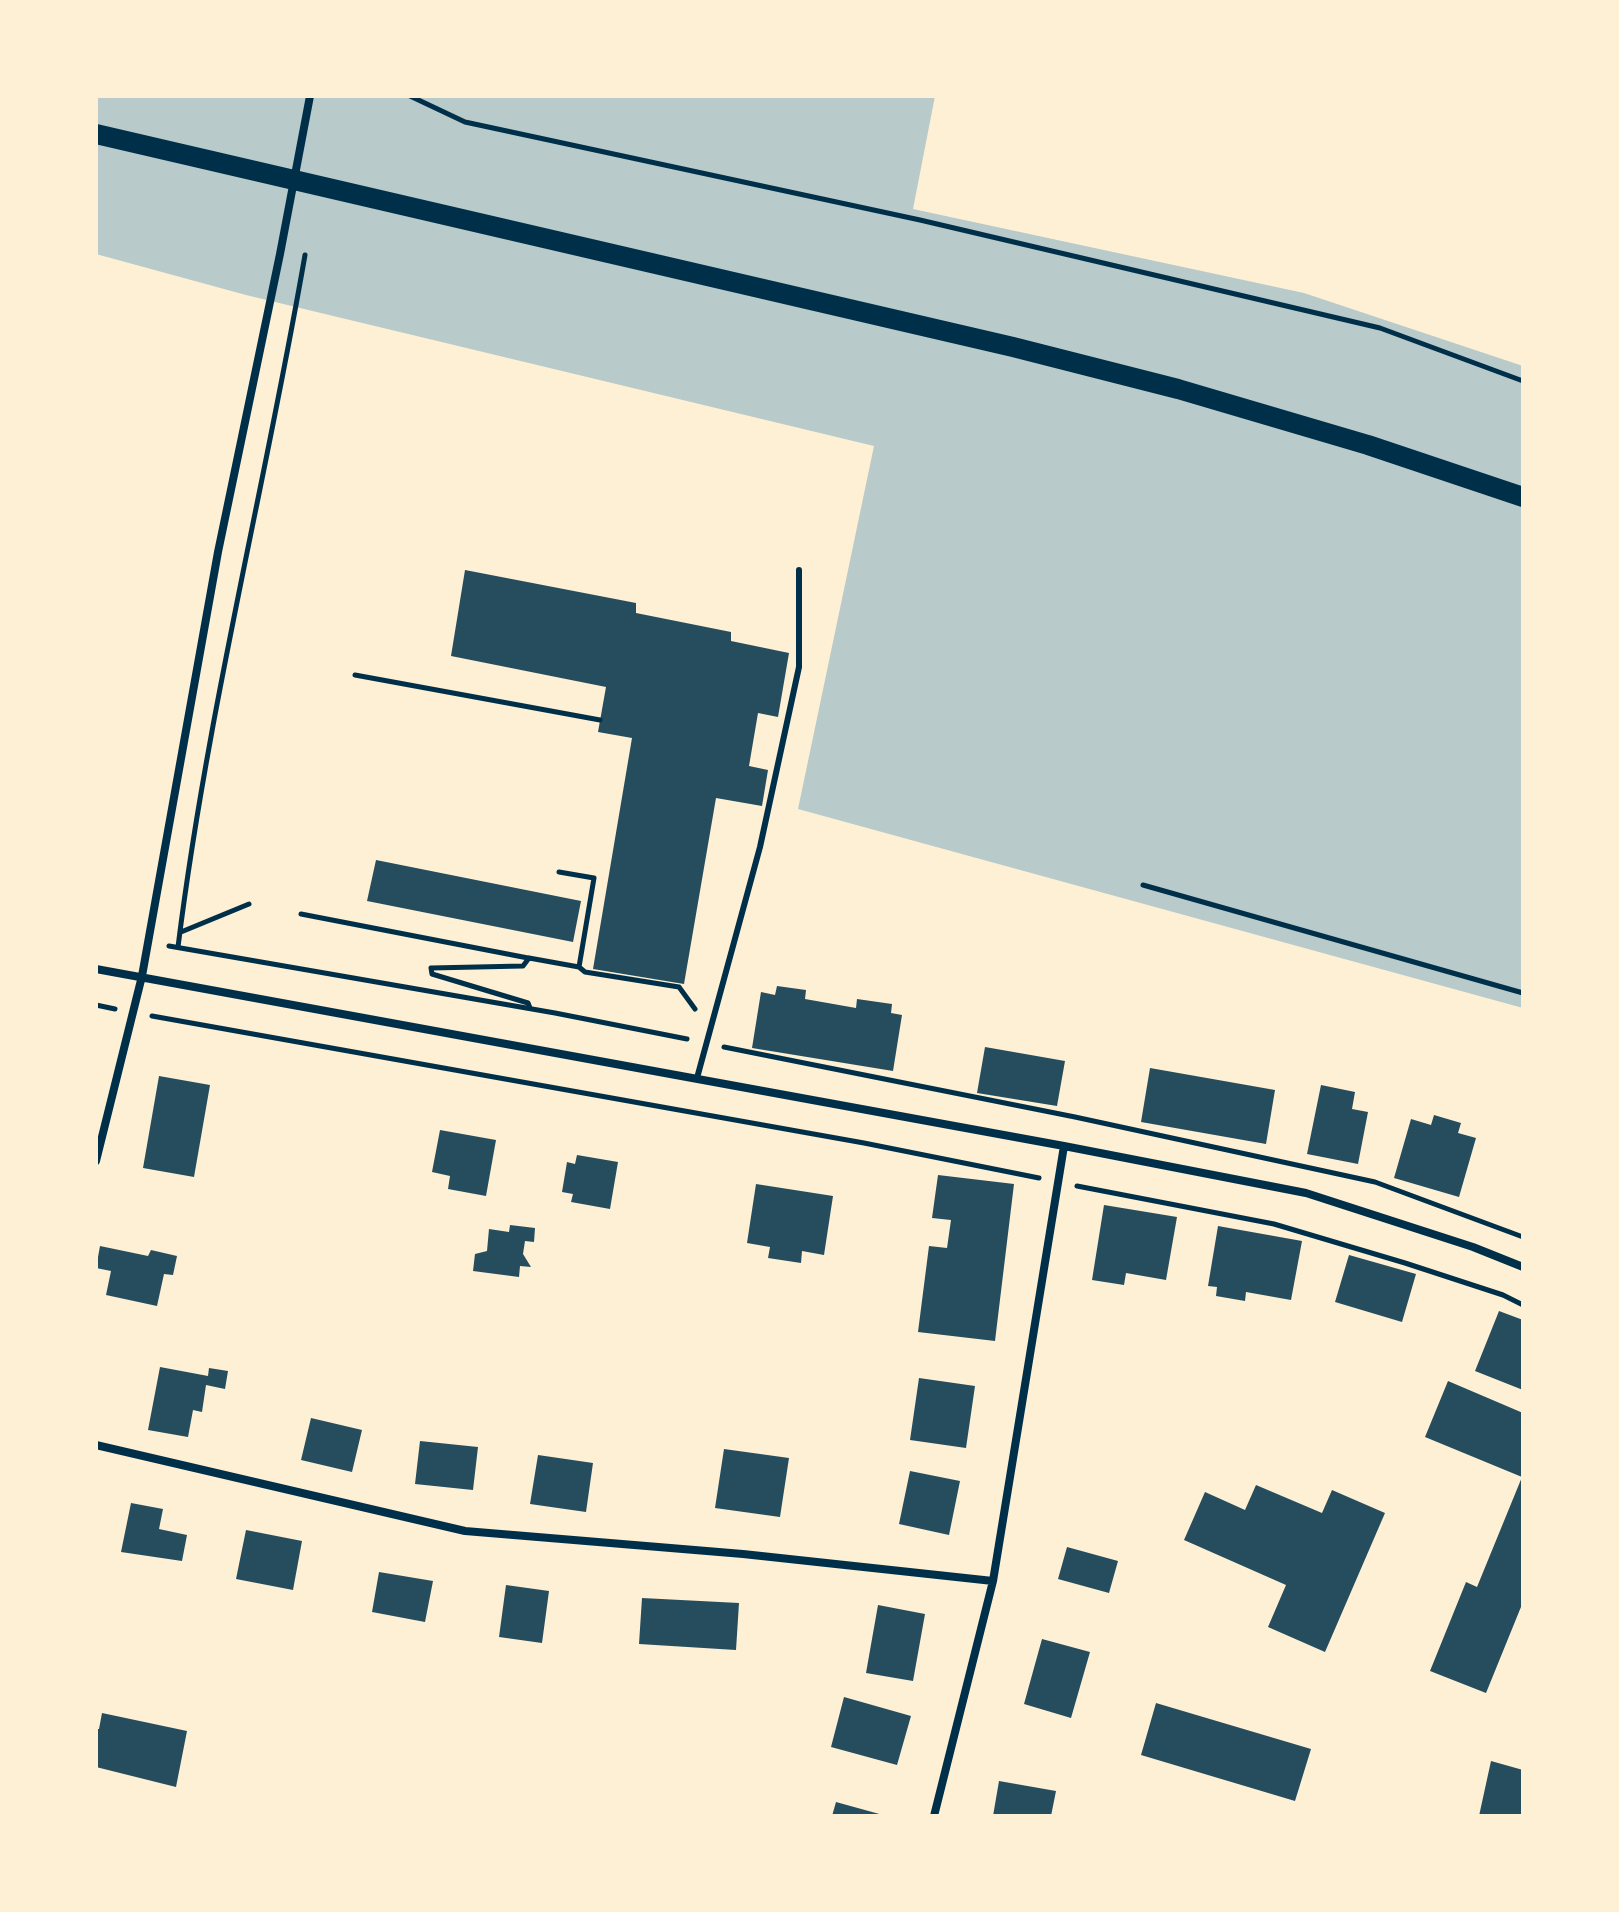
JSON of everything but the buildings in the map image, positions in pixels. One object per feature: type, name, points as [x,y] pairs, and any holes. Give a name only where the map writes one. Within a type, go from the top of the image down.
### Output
[{"type":"main road","points":[[96,134],[1013,347],[1178,389],[1368,445],[1523,497]]},
{"type":"street","points":[[96,1161],[142,976],[218,552],[310,96]]},
{"type":"street","points":[[96,969],[1306,1193],[1473,1247],[1523,1267]]},
{"type":"street","points":[[934,1816],[993,1581],[1064,1146]]},
{"type":"street","points":[[96,1445],[465,1531],[743,1554],[993,1581]]},
{"type":"lane","points":[[697,1078],[760,847],[799,667],[799,570]]},
{"type":"path","points":[[410,96],[465,122],[920,220],[1380,328],[1523,381]]},
{"type":"path","points":[[301,274],[223,671],[186,882],[178,947],[531,1009],[1075,1117],[1375,1182],[1523,1237]]},
{"type":"path","points":[[355,675],[600,720]]},
{"type":"path","points":[[559,872],[594,878],[579,967]]},
{"type":"path","points":[[1143,885],[1523,993]]},
{"type":"path","points":[[180,933],[249,904]]},
{"type":"path","points":[[301,914],[579,967],[585,972],[679,987],[698,1013],[706,1043]]},
{"type":"path","points":[[529,958],[523,966],[431,968],[432,974],[528,1003],[531,1009]]},
{"type":"path","points":[[134,1012],[864,1143],[1274,1224],[1405,1263],[1523,1305]]},
{"type":"shaded area","points":[[96,96],[935,96],[913,209],[1304,293],[1523,366],[1523,1008],[798,809],[874,446],[246,295],[96,254]]}]
